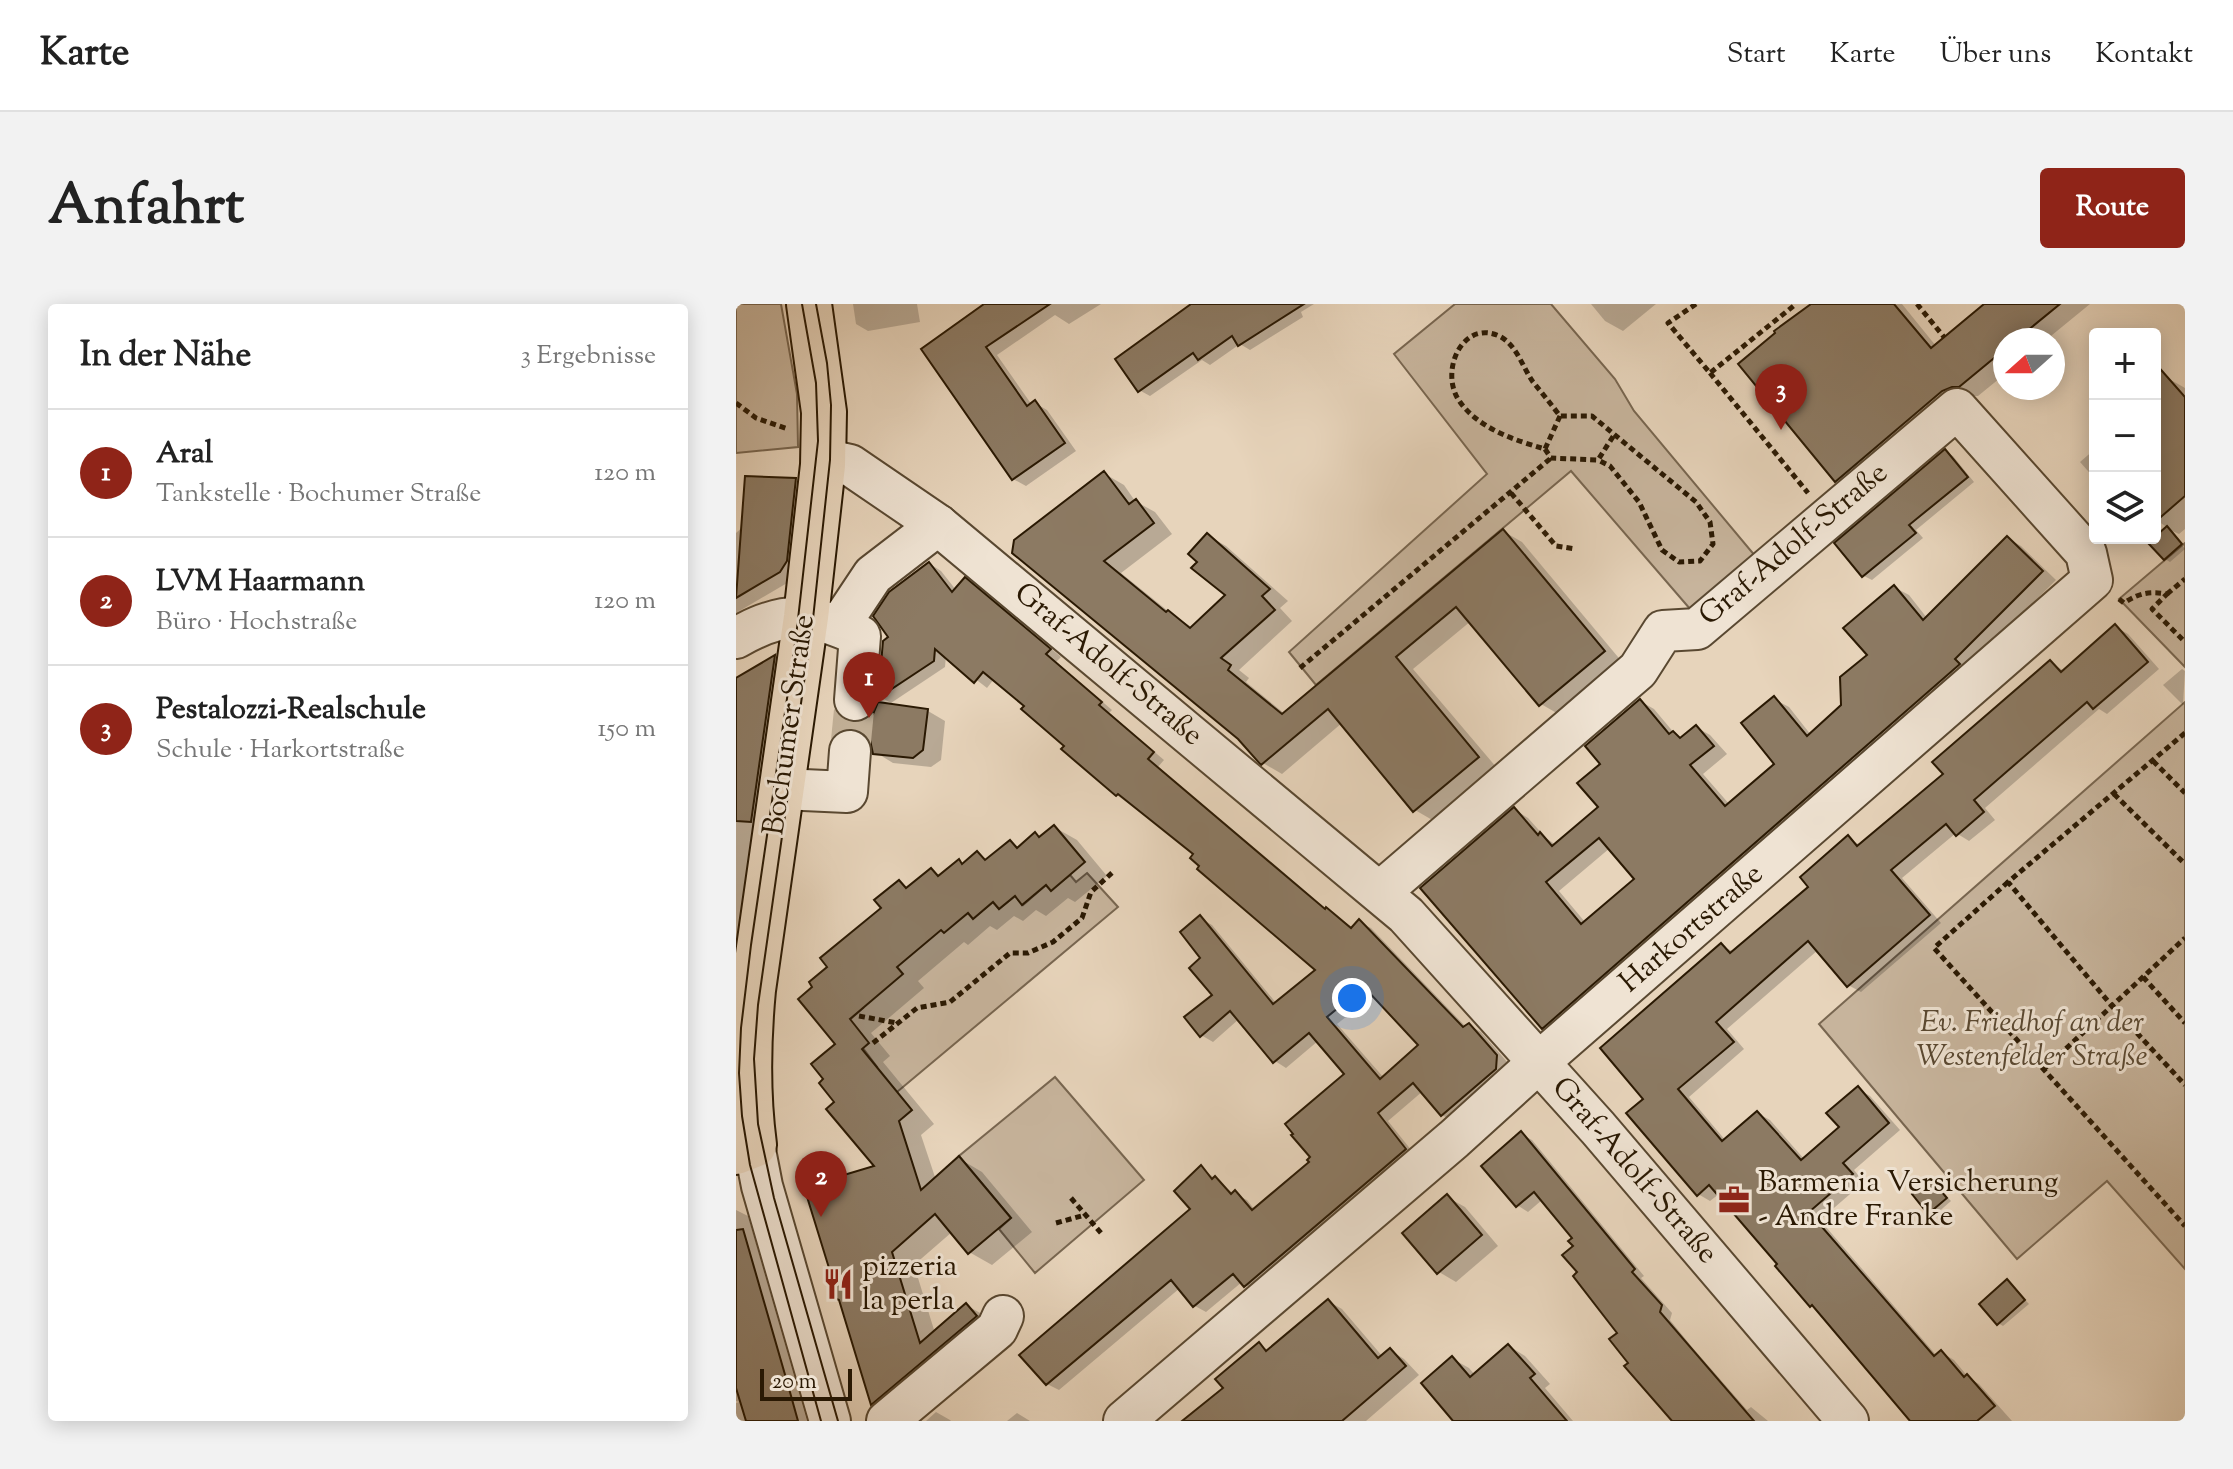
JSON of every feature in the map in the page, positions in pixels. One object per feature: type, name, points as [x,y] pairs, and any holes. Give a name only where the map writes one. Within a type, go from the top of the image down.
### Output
[{"type":"main road","name":"Bochumer Straße","points":[[745,1149],[742,1103],[753,990],[782,789],[822,622],[824,443],[821,378],[809,304]]},
{"type":"street","name":"Graf-Adolf-Straße","points":[[1380,892],[1638,670],[1663,631],[1697,629],[1957,409],[2086,553],[2092,580]]},
{"type":"street","name":"Graf-Adolf-Straße","points":[[824,443],[850,465],[938,525],[1406,915],[1688,1231],[1848,1421]]},
{"type":"street","points":[[822,622],[873,575],[938,525]]},
{"type":"street","name":"Harkortstraße","points":[[1124,1421],[1442,1149],[2092,580]]},
{"type":"street","points":[[736,638],[774,619],[822,622],[860,636],[855,700]]},
{"type":"street","points":[[782,789],[847,792],[850,751]]},
{"type":"street","points":[[745,1149],[762,1186],[830,1421]]},
{"type":"street","points":[[887,1421],[997,1329],[1003,1316]]},
{"type":"path","points":[[1696,304],[1668,323],[1828,518]]},
{"type":"path","points":[[1710,373],[1796,304]]},
{"type":"path","points":[[1917,304],[1944,337]]},
{"type":"path","points":[[1551,458],[1545,449],[1510,439],[1462,405],[1451,382],[1451,369],[1460,347],[1477,335],[1503,338],[1560,416]]},
{"type":"path","points":[[736,403],[756,418],[824,443]]},
{"type":"path","points":[[1300,668],[1551,458],[1598,460],[1610,466],[1639,502],[1662,550],[1679,562],[1700,561],[1713,544],[1710,522],[1696,502],[1592,416],[1560,416]]},
{"type":"path","points":[[1545,449],[1560,416]]},
{"type":"path","points":[[1598,460],[1614,435]]},
{"type":"path","points":[[1511,493],[1556,546],[1576,549]]},
{"type":"path","points":[[2092,580],[2124,603],[2138,594],[2167,594]]},
{"type":"path","points":[[2185,589],[2182,581],[2152,609],[2185,642]]},
{"type":"path","points":[[2184,737],[2008,882],[1934,948],[2185,1226]]},
{"type":"path","points":[[2153,761],[2185,793]]},
{"type":"path","points":[[2114,794],[2185,864]]},
{"type":"path","points":[[873,1043],[917,1008],[950,1002],[1010,953],[1028,953],[1053,942],[1082,918],[1091,892],[1113,872]]},
{"type":"path","points":[[2008,882],[2112,1006],[2185,1085]]},
{"type":"path","points":[[2044,1069],[2185,938]]},
{"type":"path","points":[[2143,977],[2185,1023]]},
{"type":"path","points":[[859,1016],[898,1023]]},
{"type":"path","points":[[1071,1198],[1101,1233]]},
{"type":"path","points":[[1056,1223],[1085,1215]]},
{"type":"green space","points":[[736,304],[781,304],[797,394],[798,447],[736,453]]},
{"type":"green space","points":[[1455,304],[1551,304],[1615,379],[1634,411],[1761,563],[1697,617],[1571,471],[1316,685],[1289,652],[1487,474],[1394,354]]},
{"type":"green space","points":[[2185,543],[2185,667],[2119,599]]},
{"type":"green space","name":"Ev. Friedhof an der Westenfelder Straße","points":[[2185,702],[2185,1269],[2107,1181],[2017,1259],[1819,1024]]},
{"type":"green space","points":[[1087,873],[1118,907],[897,1092],[872,1072],[877,1067],[845,1024],[863,1008],[859,1002],[897,967],[912,944],[968,913],[973,918],[993,902],[999,909],[1015,896],[1023,905],[1046,885],[1051,890],[1070,875],[1076,882]]},
{"type":"green space","points":[[1055,1077],[1144,1180],[1035,1273],[999,1229],[1011,1218],[959,1156]]},
{"type":"building","points":[[984,304],[1050,304],[986,347],[1027,406],[1035,400],[1065,443],[1012,480],[921,349]]},
{"type":"building","points":[[1191,304],[1304,304],[1238,346],[1232,336],[1198,360],[1193,353],[1138,392],[1115,359]]},
{"type":"building","points":[[1811,304],[1894,304],[1931,348],[1984,304],[2060,304],[2031,328],[1993,328],[1993,359],[1959,387],[1942,391],[1835,482],[1738,364],[1774,331]]},
{"type":"building","points":[[2161,370],[2185,397],[2185,496],[2161,517]]},
{"type":"building","points":[[1945,449],[1968,477],[1909,525],[1916,533],[1862,577],[1834,543]]},
{"type":"building","points":[[1104,471],[1129,504],[1136,499],[1154,523],[1104,561],[1166,612],[1168,610],[1190,628],[1225,595],[1191,568],[1197,562],[1188,554],[1207,533],[1270,589],[1262,596],[1275,610],[1221,658],[1231,665],[1228,670],[1282,714],[1503,529],[1605,651],[1539,706],[1456,607],[1396,657],[1479,757],[1413,812],[1328,709],[1261,765],[1238,739],[1012,553],[1014,540]]},
{"type":"building","points":[[745,476],[796,478],[787,561],[780,572],[736,598]]},
{"type":"building","points":[[2167,526],[2182,544],[2164,560],[2149,544],[2161,544],[2161,531]]},
{"type":"building","points":[[2007,536],[2043,571],[1955,659],[1960,664],[1542,1029],[1420,888],[1514,807],[1552,846],[1598,807],[1577,783],[1600,764],[1585,746],[1640,699],[1669,734],[1673,731],[1680,738],[1696,725],[1714,746],[1690,765],[1725,806],[1774,764],[1741,723],[1774,696],[1807,736],[1841,705],[1840,677],[1867,655],[1843,628],[1894,585],[1923,620]],"holes":[[[1599,838],[1634,879],[1581,924],[1546,882]]]},
{"type":"building","points":[[929,562],[952,592],[965,577],[1051,649],[1046,654],[1154,752],[1148,759],[1325,909],[1351,928],[1359,919],[1463,1027],[1469,1023],[1497,1055],[1496,1069],[1441,1116],[1413,1083],[1378,1113],[1406,1149],[1244,1287],[1233,1274],[1193,1307],[1171,1280],[1046,1385],[1019,1355],[1190,1209],[1174,1191],[1201,1165],[1212,1179],[1215,1176],[1231,1194],[1235,1190],[1252,1210],[1309,1162],[1310,1157],[1285,1124],[1344,1074],[1309,1033],[1273,1063],[1230,1011],[1200,1037],[1184,1017],[1212,995],[1189,968],[1200,958],[1180,932],[1200,915],[1273,1004],[1315,970],[1197,869],[1199,866],[1190,858],[1193,854],[1118,794],[1116,796],[1061,749],[1064,746],[1021,709],[1024,706],[983,672],[974,683],[935,649],[934,661],[878,698],[883,641],[888,637],[873,616],[889,592]],"holes":[[[1364,987],[1418,1045],[1380,1079],[1327,1017]]]},
{"type":"building","points":[[2115,624],[2148,662],[2093,709],[2087,702],[1974,800],[1984,812],[1956,836],[1946,824],[1891,870],[1930,915],[1847,987],[1808,941],[1716,1022],[1734,1042],[1678,1089],[1722,1141],[1757,1111],[1801,1160],[1839,1127],[1826,1113],[1858,1086],[1889,1123],[1843,1163],[1853,1174],[1809,1212],[1934,1356],[1941,1350],[1995,1406],[1977,1421],[1910,1421],[1709,1185],[1697,1196],[1626,1113],[1643,1099],[1600,1048],[1721,943],[1730,953],[1808,887],[1800,877],[1848,835],[1857,846],[1943,774],[1932,762],[2050,660],[2061,672]]},
{"type":"building","points":[[775,655],[751,822],[736,821],[736,678]]},
{"type":"building","points":[[878,702],[928,709],[923,750],[913,758],[873,754],[870,740],[852,728],[835,734],[838,714],[852,723],[864,721],[873,714]]},
{"type":"building","points":[[1054,825],[1085,862],[1051,891],[1046,885],[1022,905],[1015,896],[999,909],[993,902],[973,919],[968,913],[944,933],[941,930],[897,967],[903,974],[850,1019],[869,1043],[862,1049],[912,1110],[899,1121],[921,1190],[959,1156],[1011,1218],[968,1254],[935,1214],[892,1252],[920,1343],[966,1303],[977,1316],[871,1405],[839,1300],[834,1298],[826,1273],[829,1268],[804,1187],[874,1166],[826,1109],[834,1102],[819,1083],[823,1079],[811,1064],[835,1044],[798,999],[812,987],[809,982],[827,967],[820,958],[881,908],[874,900],[899,880],[906,888],[931,868],[938,876],[959,859],[962,864],[977,851],[985,860],[1010,840],[1017,848],[1035,832],[1039,837]]},
{"type":"building","points":[[1521,1131],[1635,1269],[1632,1272],[1662,1305],[1660,1312],[1754,1421],[1672,1421],[1624,1366],[1628,1363],[1609,1339],[1617,1333],[1573,1276],[1577,1272],[1562,1255],[1573,1246],[1568,1241],[1572,1238],[1534,1192],[1516,1207],[1481,1166]]},
{"type":"building","points":[[1930,1178],[1947,1198],[1928,1214],[1912,1194]]},
{"type":"building","points":[[1447,1194],[1482,1235],[1437,1274],[1402,1233]]},
{"type":"building","points":[[743,1229],[798,1421],[746,1421],[736,1388],[736,1230]]},
{"type":"building","points":[[2007,1279],[2025,1300],[1997,1325],[1979,1304]]},
{"type":"building","points":[[1328,1299],[1378,1358],[1390,1348],[1406,1366],[1342,1421],[1182,1421],[1223,1388],[1215,1379],[1259,1342],[1266,1351]]},
{"type":"building","points":[[1508,1344],[1535,1374],[1530,1378],[1567,1421],[1453,1421],[1421,1383],[1452,1356],[1470,1377]]},
{"type":"tunnel","points":[[850,751],[855,700]]},
{"type":"tram line","points":[[802,304],[816,383],[818,441],[796,637],[751,945],[739,1073],[750,1165],[821,1421]]},
{"type":"tram line","points":[[816,304],[831,405],[830,460],[813,619],[758,1005],[754,1059],[758,1124],[774,1198],[838,1421]]},
{"type":"place","name":"Pestalozzi-Realschule","points":[[1781,430]]},
{"type":"place","name":"Aral","points":[[869,718]]},
{"type":"place","name":"Barmenia Versicherung - Andre Franke","points":[[1734,1200]]},
{"type":"place","name":"LVM Haarmann","points":[[821,1217]]},
{"type":"place","name":"pizzeria la perla","points":[[838,1284]]}]
